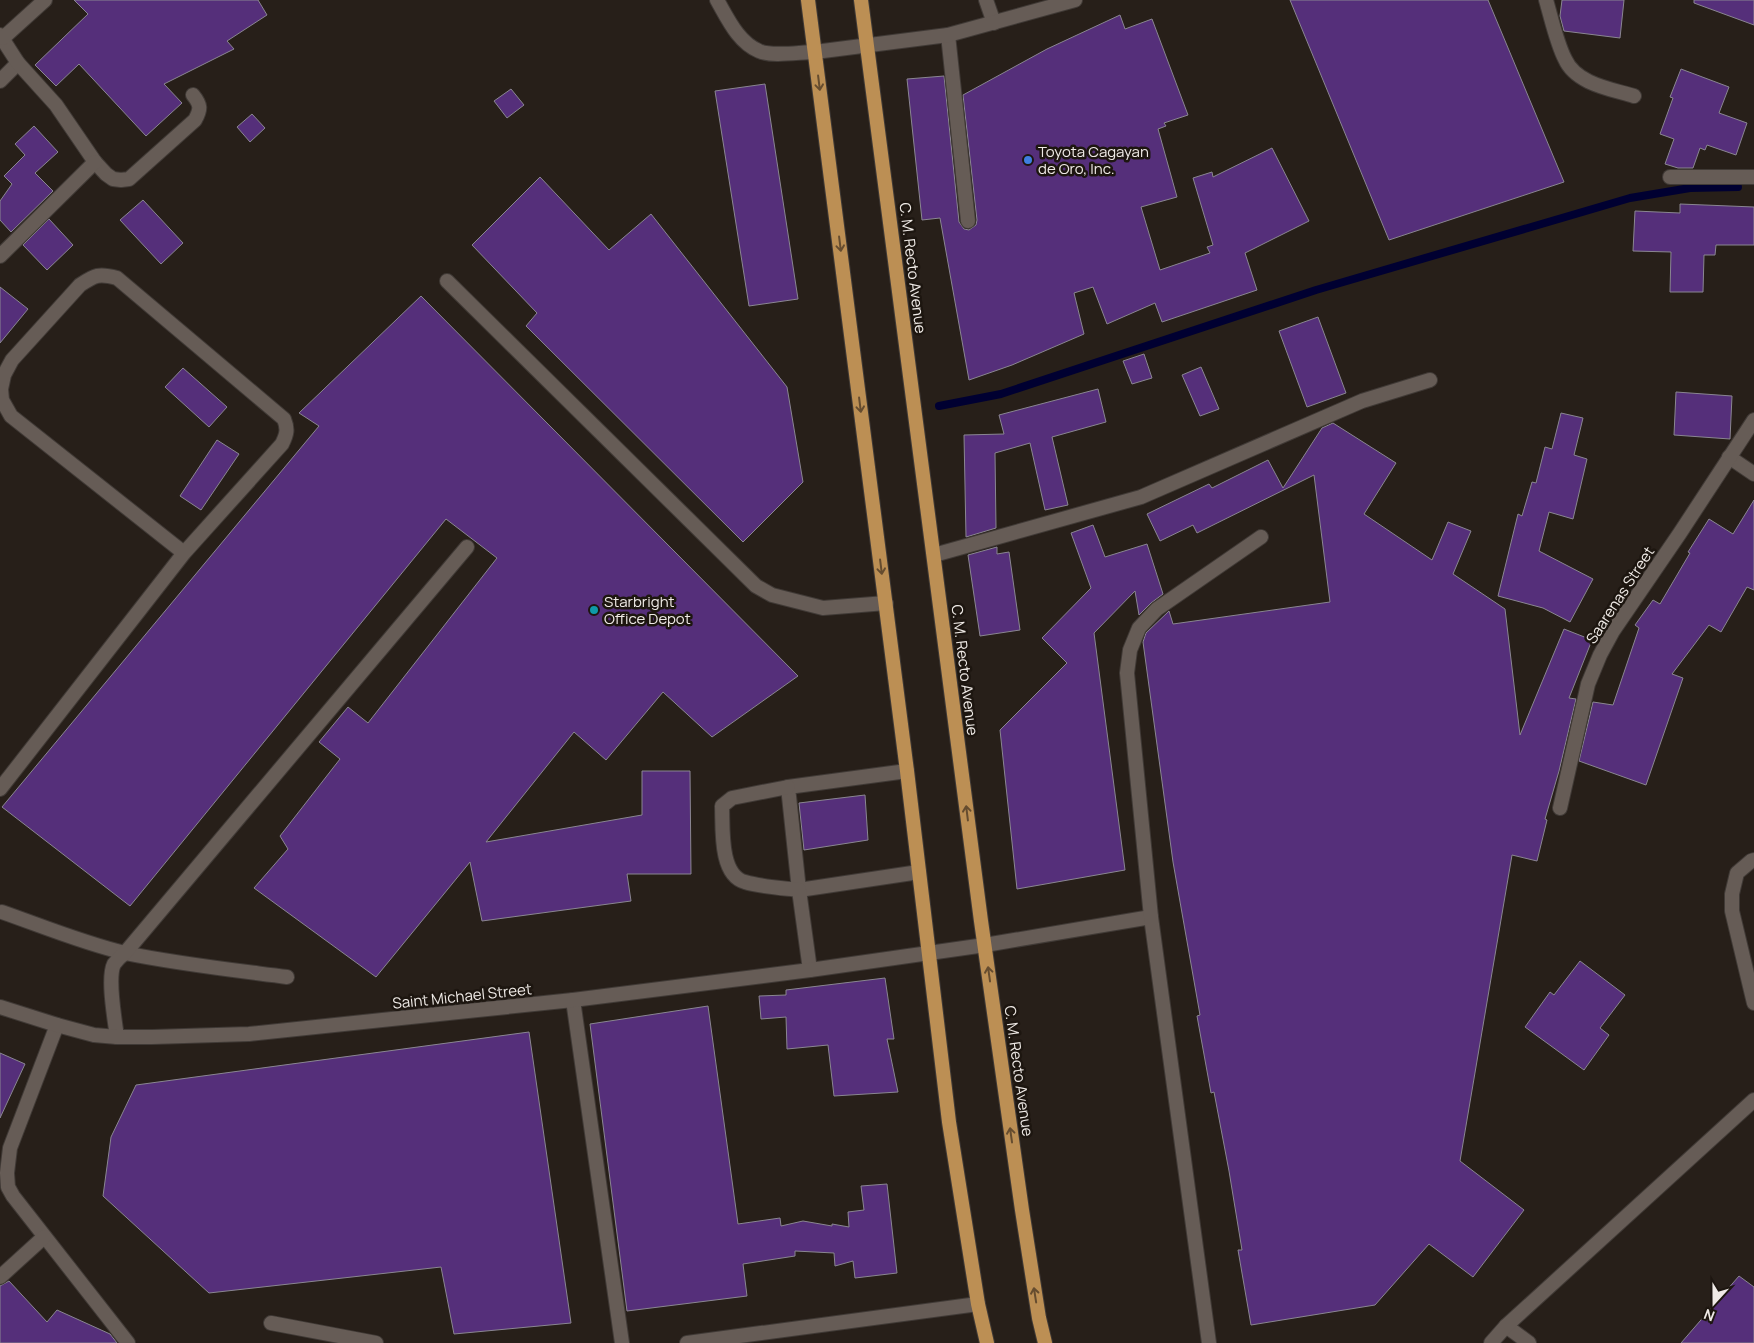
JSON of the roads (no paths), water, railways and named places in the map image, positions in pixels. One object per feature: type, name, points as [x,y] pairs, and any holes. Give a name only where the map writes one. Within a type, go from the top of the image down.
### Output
[{"type":"highway","points":[[808,0],[886,603],[949,1122],[986,1343]]},
{"type":"highway","name":"C. M. Recto Avenue","points":[[861,0],[985,945],[1022,1210],[1039,1318],[1045,1343]]},
{"type":"street","points":[[44,0],[2,37],[18,63],[56,105],[95,162],[106,174],[114,179],[129,179],[195,120],[200,112],[200,104],[194,95]]},
{"type":"street","points":[[717,0],[742,40],[760,52],[771,53],[815,52],[948,35],[994,23],[1050,4],[1075,0]]},
{"type":"street","points":[[986,0],[994,23]]},
{"type":"street","points":[[1546,0],[1565,60],[1578,75],[1603,87],[1634,96]]},
{"type":"street","points":[[948,35],[968,220]]},
{"type":"street","points":[[0,81],[18,63]]},
{"type":"street","points":[[0,256],[95,162]]},
{"type":"street","points":[[1670,177],[1754,177]]},
{"type":"street","points":[[0,789],[184,553],[282,444],[286,435],[287,426],[284,419],[117,278],[105,274],[94,276],[80,285],[12,360],[4,375],[1,389],[2,400],[11,416],[184,553]]},
{"type":"street","points":[[447,281],[756,586],[772,595],[823,608],[886,603]]},
{"type":"street","points":[[934,555],[1142,497],[1362,401],[1430,380]]},
{"type":"street","name":"Saarenas Street","points":[[1560,808],[1588,684],[1600,655],[1613,631],[1754,420]]},
{"type":"street","points":[[1729,457],[1754,474]]},
{"type":"street","points":[[1209,1343],[1151,917],[1127,674],[1130,650],[1140,628],[1157,609],[1261,537]]},
{"type":"street","points":[[117,1037],[111,1001],[112,970],[115,962],[125,953],[468,547]]},
{"type":"street","points":[[907,771],[788,787],[732,798],[722,806],[726,863],[735,877],[743,882],[799,890],[919,872]]},
{"type":"street","points":[[788,787],[810,970]]},
{"type":"street","points":[[1754,860],[1737,874],[1732,894],[1732,911],[1754,1003]]},
{"type":"street","points":[[2,912],[88,943],[125,953],[288,977]]},
{"type":"street","name":"Saint Michael Street","points":[[0,1007],[57,1026],[94,1035],[117,1037],[249,1034],[573,1000],[810,970],[985,945],[1151,917]]},
{"type":"street","points":[[573,1000],[622,1343]]},
{"type":"street","points":[[57,1026],[10,1148],[7,1172],[8,1187],[12,1196],[128,1343]]},
{"type":"street","points":[[1491,1343],[1506,1326],[1754,1100]]},
{"type":"street","points":[[0,1277],[44,1237]]},
{"type":"street","points":[[687,1343],[777,1337],[978,1304]]},
{"type":"street","points":[[271,1323],[376,1343]]},
{"type":"street","points":[[1506,1326],[1529,1343]]},
{"type":"waterway","points":[[939,406],[1001,394],[1316,290],[1630,198],[1690,188],[1738,187]]},
{"type":"place","name":"Toyota Cagayan de Oro, Inc.","points":[[1028,160]]},
{"type":"place","name":"Starbright Office Depot","points":[[594,610]]}]
